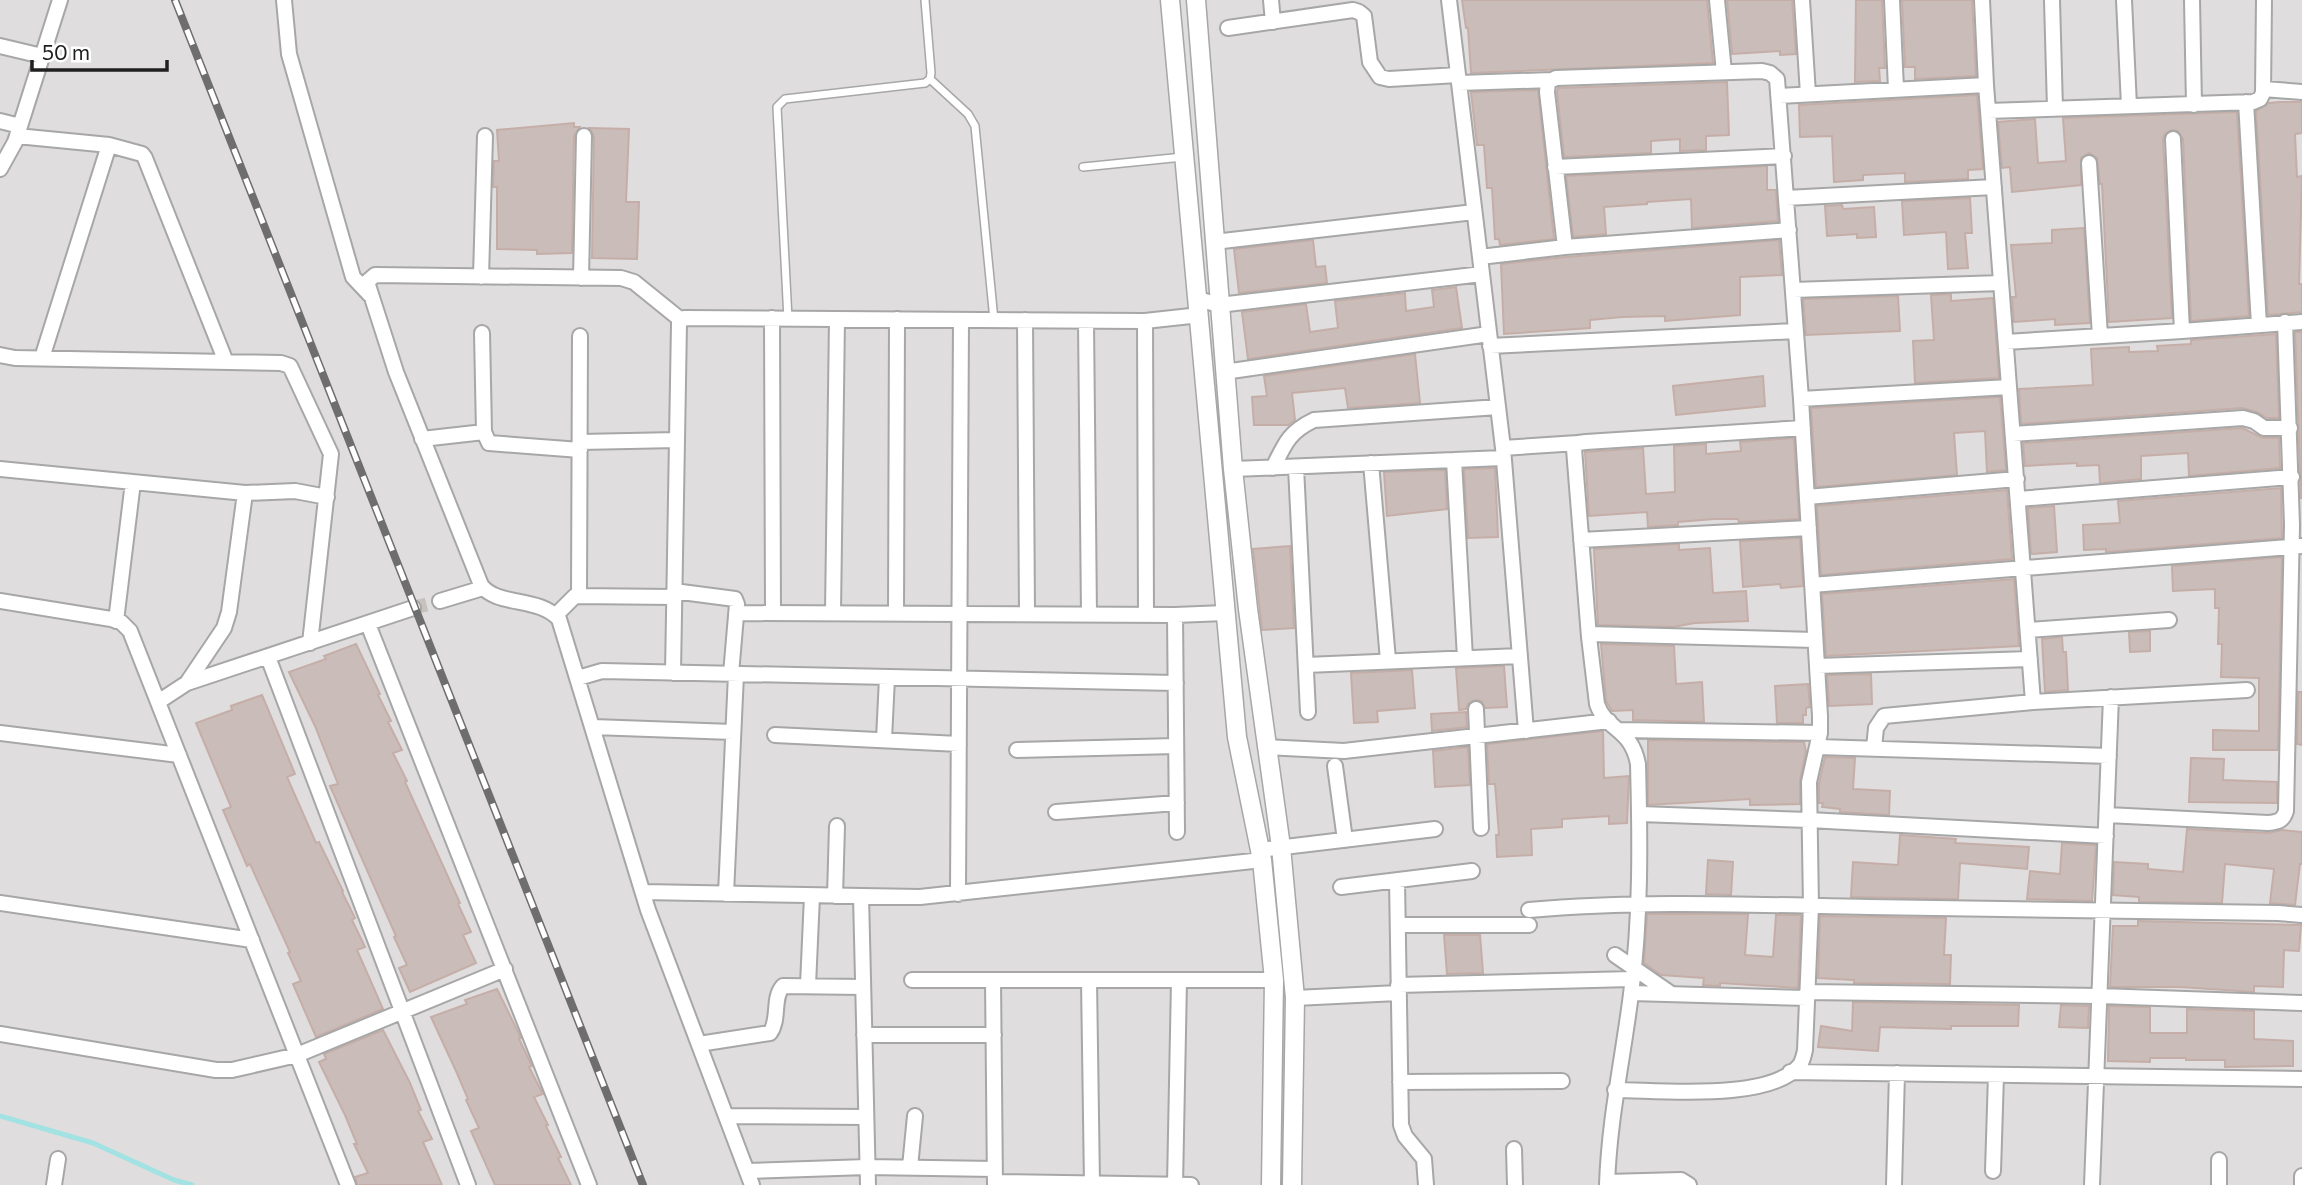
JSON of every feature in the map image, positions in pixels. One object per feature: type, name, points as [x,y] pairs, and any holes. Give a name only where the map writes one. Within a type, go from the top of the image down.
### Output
[{"type":"street","points":[[0,169],[19,130],[60,0]]},
{"type":"street","points":[[284,0],[289,54],[352,277],[370,295]]},
{"type":"street","points":[[1170,0],[1237,737],[1261,855],[1274,981],[1271,1185]]},
{"type":"street","points":[[1196,0],[1233,469],[1266,747],[1281,847],[1295,998],[1292,1185]]},
{"type":"street","points":[[1271,0],[1273,22]]},
{"type":"street","points":[[1449,0],[1503,453],[1527,731]]},
{"type":"street","points":[[1717,0],[1724,72]]},
{"type":"street","points":[[1802,0],[1808,94]]},
{"type":"street","points":[[1892,0],[1896,89]]},
{"type":"street","points":[[1982,0],[1986,85],[2033,702]]},
{"type":"street","points":[[2052,0],[2055,109]]},
{"type":"street","points":[[2124,0],[2129,106]]},
{"type":"street","points":[[2192,0],[2194,105]]},
{"type":"street","points":[[2263,93],[2264,0]]},
{"type":"street","points":[[1228,28],[1273,22],[1322,7],[1353,10],[1364,16],[1370,62],[1380,76],[1389,79],[1552,80]]},
{"type":"street","points":[[0,46],[42,56]]},
{"type":"street","points":[[1565,247],[1546,92],[1548,82],[1556,78],[1762,71],[1777,79],[1803,428],[1817,666],[1819,740],[1809,782],[1811,906],[1805,1050],[1798,1067],[1779,1079],[1749,1089],[1615,1090]]},
{"type":"street","points":[[1779,96],[1986,85]]},
{"type":"street","points":[[1988,111],[2246,102],[2260,99],[2264,89],[2302,92]]},
{"type":"street","points":[[2246,102],[2259,325]]},
{"type":"street","points":[[0,121],[19,130],[138,152],[145,158],[226,362]]},
{"type":"street","points":[[481,277],[485,136]]},
{"type":"street","points":[[582,278],[584,136]]},
{"type":"street","points":[[2173,139],[2182,331]]},
{"type":"street","points":[[42,358],[109,145]]},
{"type":"street","points":[[1555,167],[1784,156]]},
{"type":"street","points":[[2089,163],[2100,336]]},
{"type":"street","points":[[1786,198],[1994,187]]},
{"type":"street","points":[[1214,242],[1474,212]]},
{"type":"street","points":[[1480,257],[1565,247],[1789,230]]},
{"type":"street","points":[[681,320],[689,317],[1145,321],[1199,307],[1482,274]]},
{"type":"street","points":[[681,320],[629,279],[376,275],[367,282],[396,372],[483,588],[492,595],[542,606],[556,615],[562,626],[643,892],[750,1178],[867,1167],[910,1167],[995,1179],[1191,1185]]},
{"type":"street","points":[[1793,289],[2001,283]]},
{"type":"street","points":[[772,318],[774,613]]},
{"type":"street","points":[[833,613],[837,319]]},
{"type":"street","points":[[896,614],[898,319]]},
{"type":"street","points":[[673,673],[681,320]]},
{"type":"street","points":[[958,894],[961,320]]},
{"type":"street","points":[[1025,320],[1027,614]]},
{"type":"street","points":[[1086,321],[1089,615]]},
{"type":"street","points":[[1145,321],[1146,615]]},
{"type":"street","points":[[2006,342],[2302,321]]},
{"type":"street","points":[[2107,815],[2277,822],[2284,818],[2295,762],[2297,615],[2295,470],[2290,428],[2295,396],[2285,322]]},
{"type":"street","points":[[1224,372],[1490,340],[1796,331]]},
{"type":"street","points":[[482,333],[484,432],[486,439],[493,445],[580,446],[677,440]]},
{"type":"street","points":[[579,596],[580,336]]},
{"type":"street","points":[[0,355],[15,358],[281,363],[294,369],[330,448],[331,462],[310,643]]},
{"type":"street","points":[[1801,399],[2009,387]]},
{"type":"street","points":[[1273,468],[1288,437],[1298,427],[1314,419],[1498,407]]},
{"type":"street","points":[[2013,434],[2243,418],[2250,419],[2264,428],[2290,428]]},
{"type":"street","points":[[1233,469],[1454,460],[1578,443],[1803,428]]},
{"type":"street","points":[[422,439],[484,432]]},
{"type":"street","points":[[1578,443],[1574,449],[1597,704],[1600,713],[1628,737],[1635,749],[1640,814],[1638,905],[1632,980],[1615,1090],[1607,1183],[1681,1180],[1689,1185]]},
{"type":"street","points":[[1454,460],[1465,658]]},
{"type":"street","points":[[1371,463],[1388,660]]},
{"type":"street","points":[[1296,467],[1308,712]]},
{"type":"street","points":[[0,469],[246,493],[295,491],[327,497]]},
{"type":"street","points":[[2018,499],[2295,470]]},
{"type":"street","points":[[1807,497],[2017,479]]},
{"type":"street","points":[[116,621],[133,482]]},
{"type":"street","points":[[187,683],[227,621],[246,493]]},
{"type":"street","points":[[1581,540],[1809,528]]},
{"type":"street","points":[[1812,585],[2297,546]]},
{"type":"street","points":[[440,601],[483,588]]},
{"type":"street","points":[[556,615],[572,598],[579,596],[674,594],[732,597],[736,601],[726,894]]},
{"type":"street","points":[[0,601],[116,621],[130,631],[348,1185]]},
{"type":"street","points":[[158,702],[187,683],[413,608]]},
{"type":"street","points":[[736,613],[1224,613]]},
{"type":"street","points":[[1175,615],[1177,832]]},
{"type":"street","points":[[2028,630],[2169,620]]},
{"type":"street","points":[[368,624],[589,1185]]},
{"type":"street","points":[[1589,634],[1815,640]]},
{"type":"street","points":[[1306,665],[1520,656]]},
{"type":"street","points":[[268,657],[468,1185]]},
{"type":"street","points":[[1817,666],[2030,659]]},
{"type":"street","points":[[578,678],[602,671],[1175,683]]},
{"type":"street","points":[[884,739],[887,678]]},
{"type":"street","points":[[1874,748],[1876,728],[1884,716],[2033,702],[2247,690]]},
{"type":"street","points":[[2092,1185],[2111,697]]},
{"type":"street","points":[[1475,709],[1481,828]]},
{"type":"street","points":[[1266,747],[1344,751],[1527,731],[1615,726],[1819,740],[1874,748],[2109,756]]},
{"type":"street","points":[[593,727],[733,732]]},
{"type":"street","points":[[0,733],[179,755]]},
{"type":"street","points":[[775,735],[959,744]]},
{"type":"street","points":[[1017,750],[1176,746]]},
{"type":"street","points":[[1335,766],[1345,839]]},
{"type":"street","points":[[1056,812],[1177,803]]},
{"type":"street","points":[[1640,814],[2106,836]]},
{"type":"street","points":[[835,896],[837,825]]},
{"type":"street","points":[[643,892],[915,897],[958,894],[1261,855],[1281,847],[1435,829]]},
{"type":"street","points":[[1341,887],[1472,870]]},
{"type":"street","points":[[1397,880],[1401,1125],[1405,1136],[1424,1159],[1426,1185]]},
{"type":"street","points":[[808,985],[812,895]]},
{"type":"street","points":[[861,896],[868,1185]]},
{"type":"street","points":[[0,903],[252,940]]},
{"type":"street","points":[[1398,925],[1529,917],[1638,905],[2302,915]]},
{"type":"street","points":[[1615,955],[1632,980],[1671,994]]},
{"type":"street","points":[[0,1034],[224,1070],[297,1055],[505,968]]},
{"type":"street","points":[[912,980],[1274,981]]},
{"type":"street","points":[[993,980],[995,1179]]},
{"type":"street","points":[[1089,980],[1092,1184]]},
{"type":"street","points":[[1295,998],[1398,989],[1632,980],[1671,994],[2099,996],[2302,1003]]},
{"type":"street","points":[[1175,1185],[1179,981]]},
{"type":"street","points":[[699,1044],[770,1033],[774,1027],[780,988],[787,985],[863,986]]},
{"type":"street","points":[[864,1035],[994,1035]]},
{"type":"street","points":[[1790,1072],[2302,1079]]},
{"type":"street","points":[[1894,1185],[1897,1073]]},
{"type":"street","points":[[1993,1171],[1996,1075]]},
{"type":"street","points":[[1400,1082],[1562,1081]]},
{"type":"street","points":[[727,1116],[866,1117]]},
{"type":"street","points":[[910,1167],[915,1116]]},
{"type":"street","points":[[1514,1149],[1514,1185]]},
{"type":"street","points":[[54,1185],[58,1159]]},
{"type":"street","points":[[2219,1160],[2219,1185]]},
{"type":"street","points":[[2302,1176],[2302,1185]]},
{"type":"lane","points":[[788,319],[777,107],[785,99],[922,85],[930,79],[931,73],[925,0]]},
{"type":"lane","points":[[930,79],[968,114],[975,126],[994,320]]},
{"type":"lane","points":[[1083,167],[1184,157]]},
{"type":"shaded area","points":[[0,0],[2302,0],[2302,1185],[0,1185]]},
{"type":"building","points":[[1462,0],[1707,0],[1713,63],[1471,73],[1468,28]]},
{"type":"building","points":[[1727,0],[1792,0],[1796,54],[1780,55],[1780,51],[1732,54]]},
{"type":"building","points":[[1856,0],[1882,0],[1885,68],[1879,68],[1880,81],[1855,82]]},
{"type":"building","points":[[1902,0],[1972,0],[1976,76],[1915,79],[1915,67],[1905,67]]},
{"type":"building","points":[[1727,82],[1729,135],[1706,136],[1706,150],[1680,151],[1680,139],[1651,141],[1651,153],[1564,157],[1558,88]]},
{"type":"building","points":[[1538,90],[1554,239],[1500,245],[1499,239],[1495,239],[1492,188],[1487,188],[1484,145],[1477,145],[1471,92]]},
{"type":"building","points":[[1977,95],[1983,169],[1968,170],[1968,179],[1905,182],[1905,173],[1863,175],[1863,180],[1834,182],[1832,136],[1800,137],[1799,105]]},
{"type":"building","points":[[2302,102],[2302,133],[2295,134],[2297,177],[2302,176],[2299,284],[2302,284],[2302,312],[2268,315],[2256,111],[2269,103]]},
{"type":"building","points":[[2237,112],[2249,316],[2191,321],[2183,139],[2178,131],[2172,130],[2165,134],[2163,139],[2172,318],[2109,322],[2102,184],[2097,158],[2089,153],[2081,158],[2081,185],[2012,192],[2010,167],[2002,168],[1998,122],[2035,119],[2038,163],[2066,161],[2063,118]]},
{"type":"building","points":[[574,123],[574,127],[580,127],[574,136],[572,253],[537,254],[537,250],[497,249],[497,187],[493,187],[494,161],[499,161],[497,130]]},
{"type":"building","points":[[589,128],[629,129],[626,202],[639,202],[637,259],[592,258],[594,136]]},
{"type":"building","points":[[1767,166],[1767,190],[1776,190],[1778,221],[1692,228],[1691,199],[1647,202],[1604,207],[1606,234],[1573,237],[1566,176]]},
{"type":"building","points":[[1970,198],[1972,233],[1965,233],[1968,268],[1948,269],[1946,232],[1904,235],[1902,201]]},
{"type":"building","points":[[1842,205],[1843,209],[1874,207],[1876,237],[1857,238],[1857,234],[1827,236],[1825,206]]},
{"type":"building","points":[[2084,228],[2090,323],[2055,325],[2055,319],[2014,322],[2012,297],[2016,297],[2011,245],[2052,243],[2052,230]]},
{"type":"building","points":[[1313,240],[1316,267],[1325,266],[1327,283],[1239,293],[1234,249]]},
{"type":"building","points":[[1779,240],[1782,275],[1740,277],[1740,315],[1665,321],[1665,316],[1622,317],[1590,320],[1590,328],[1504,334],[1501,264]]},
{"type":"building","points":[[1456,287],[1462,328],[1248,359],[1242,312],[1306,304],[1310,332],[1338,328],[1335,301],[1405,293],[1406,311],[1434,307],[1432,290]]},
{"type":"building","points":[[1951,294],[1951,301],[1993,298],[1999,378],[1915,383],[1913,341],[1934,340],[1931,295]]},
{"type":"building","points":[[1898,296],[1900,331],[1806,335],[1803,299]]},
{"type":"building","points":[[2295,332],[2302,332],[2302,498],[2301,498]]},
{"type":"building","points":[[2276,334],[2279,418],[2267,418],[2242,408],[2021,424],[2019,389],[2093,385],[2091,349],[2129,347],[2129,352],[2158,351],[2157,346],[2191,344],[2191,340]]},
{"type":"building","points":[[1415,354],[1420,403],[1348,408],[1345,388],[1292,393],[1295,420],[1288,425],[1254,425],[1252,397],[1267,396],[1264,376]]},
{"type":"building","points":[[1763,376],[1765,406],[1676,415],[1673,386]]},
{"type":"building","points":[[2000,397],[2006,470],[1987,472],[1985,431],[1954,433],[1957,475],[1816,487],[1811,408]]},
{"type":"building","points":[[2242,428],[2263,438],[2279,438],[2280,468],[2189,476],[2188,453],[2141,456],[2141,479],[2100,483],[2099,465],[2077,466],[2077,463],[2025,466],[2023,443]]},
{"type":"building","points":[[1794,438],[1799,519],[1739,522],[1738,519],[1714,519],[1648,527],[1647,512],[1589,516],[1585,452],[1643,448],[1646,494],[1675,492],[1674,446],[1706,444],[1706,454],[1741,451],[1740,442]]},
{"type":"building","points":[[1495,468],[1498,537],[1468,538],[1464,469]]},
{"type":"building","points":[[1445,470],[1447,509],[1387,516],[1384,472]]},
{"type":"building","points":[[2281,488],[2282,538],[2106,552],[2106,549],[2084,550],[2083,525],[2120,523],[2118,501]]},
{"type":"building","points":[[2007,490],[2012,559],[1821,575],[1817,506]]},
{"type":"building","points":[[2054,506],[2057,552],[2031,554],[2028,508]]},
{"type":"building","points":[[1800,538],[1803,586],[1781,588],[1780,584],[1743,587],[1740,541]]},
{"type":"building","points":[[1679,544],[1679,550],[1710,548],[1713,593],[1746,591],[1748,621],[1695,623],[1673,627],[1598,625],[1594,549]]},
{"type":"building","points":[[1290,546],[1294,628],[1262,630],[1253,549]]},
{"type":"building","points":[[2282,557],[2278,750],[2213,750],[2213,730],[2259,731],[2259,678],[2221,677],[2222,644],[2218,644],[2219,608],[2215,608],[2215,589],[2173,591],[2172,566]]},
{"type":"building","points":[[2014,579],[2019,646],[1826,656],[1822,594]]},
{"type":"building","points":[[2150,631],[2150,651],[2130,652],[2129,632]]},
{"type":"building","points":[[2062,637],[2063,652],[2066,652],[2068,690],[2045,692],[2042,639]]},
{"type":"building","points":[[356,644],[380,694],[378,695],[391,721],[388,722],[402,750],[393,753],[471,932],[463,935],[476,963],[410,992],[399,968],[407,965],[330,786],[338,784],[315,726],[289,672],[326,659],[324,656]]},
{"type":"building","points":[[1601,644],[1674,646],[1676,684],[1702,682],[1704,722],[1633,720],[1633,710],[1612,711],[1606,701]]},
{"type":"building","points":[[1504,666],[1507,707],[1485,708],[1481,701],[1475,700],[1468,704],[1466,709],[1459,710],[1456,668]]},
{"type":"building","points":[[1412,670],[1415,708],[1377,711],[1378,722],[1354,723],[1351,673]]},
{"type":"building","points":[[1871,674],[1872,704],[1829,706],[1827,675]]},
{"type":"building","points":[[1808,684],[1810,707],[1806,708],[1803,723],[1777,723],[1775,686]]},
{"type":"building","points":[[2298,692],[2302,692],[2302,745],[2297,744]]},
{"type":"building","points":[[262,695],[295,774],[287,777],[316,843],[319,842],[355,918],[352,920],[365,947],[357,950],[383,1009],[316,1037],[293,984],[301,981],[288,953],[290,952],[250,864],[247,866],[223,810],[231,807],[196,723]]},
{"type":"building","points":[[1466,712],[1467,727],[1432,731],[1431,714]]},
{"type":"building","points":[[1603,731],[1604,778],[1629,776],[1627,823],[1609,824],[1609,816],[1562,819],[1562,827],[1531,829],[1532,855],[1497,857],[1496,835],[1499,835],[1495,784],[1489,784],[1487,744]]},
{"type":"building","points":[[1648,740],[1804,742],[1806,752],[1800,780],[1800,804],[1750,805],[1750,799],[1648,805]]},
{"type":"building","points":[[1468,747],[1470,785],[1435,787],[1433,751]]},
{"type":"building","points":[[1825,757],[1855,758],[1853,789],[1890,791],[1889,815],[1840,812],[1840,809],[1822,807],[1823,803],[1819,803],[1819,783]]},
{"type":"building","points":[[2191,758],[2224,759],[2223,780],[2277,782],[2277,803],[2189,802]]},
{"type":"building","points":[[2187,829],[2302,832],[2302,864],[2295,905],[2270,903],[2274,869],[2225,864],[2222,903],[2139,902],[2139,897],[2113,895],[2114,862],[2148,864],[2148,869],[2183,872]]},
{"type":"building","points":[[1900,835],[1956,839],[1955,843],[2029,847],[2027,869],[1960,863],[1958,899],[1851,897],[1853,862],[1898,865]]},
{"type":"building","points":[[2062,843],[2096,845],[2092,901],[2027,899],[2030,871],[2060,874]]},
{"type":"building","points":[[1708,860],[1733,862],[1731,895],[1706,894]]},
{"type":"building","points":[[1647,914],[1748,914],[1745,955],[1773,957],[1776,915],[1801,915],[1798,988],[1720,983],[1720,986],[1703,985],[1704,978],[1661,975],[1644,963]]},
{"type":"building","points":[[1820,916],[1946,918],[1944,955],[1951,955],[1950,984],[1854,983],[1854,980],[1818,978]]},
{"type":"building","points":[[2138,921],[2301,925],[2299,951],[2284,950],[2283,987],[2254,986],[2254,992],[2180,987],[2110,987],[2113,926],[2138,926]]},
{"type":"building","points":[[1444,935],[1480,935],[1483,973],[1447,974]]},
{"type":"building","points":[[497,989],[521,1038],[519,1039],[532,1066],[529,1067],[543,1094],[534,1097],[571,1185],[495,1185],[471,1131],[479,1128],[431,1017],[467,1004],[465,1000]]},
{"type":"building","points":[[1853,1002],[2019,1005],[2018,1026],[1951,1026],[1951,1029],[1880,1027],[1878,1051],[1818,1047],[1821,1026],[1852,1031]]},
{"type":"building","points":[[2061,1005],[2089,1006],[2088,1028],[2059,1027]]},
{"type":"building","points":[[2109,1006],[2150,1007],[2150,1033],[2187,1033],[2187,1009],[2254,1011],[2254,1039],[2293,1041],[2293,1066],[2225,1067],[2225,1060],[2186,1058],[2150,1058],[2150,1062],[2108,1061]]},
{"type":"building","points":[[383,1030],[421,1110],[418,1111],[432,1139],[423,1142],[442,1185],[357,1185],[355,1177],[368,1173],[354,1144],[357,1144],[345,1115],[319,1062],[326,1059],[324,1054]]},
{"type":"waterway","points":[[0,1116],[93,1143],[174,1180],[192,1185]]},
{"type":"tunnel","points":[[413,608],[440,601]]},
{"type":"railway","points":[[175,0],[643,1185]]}]
